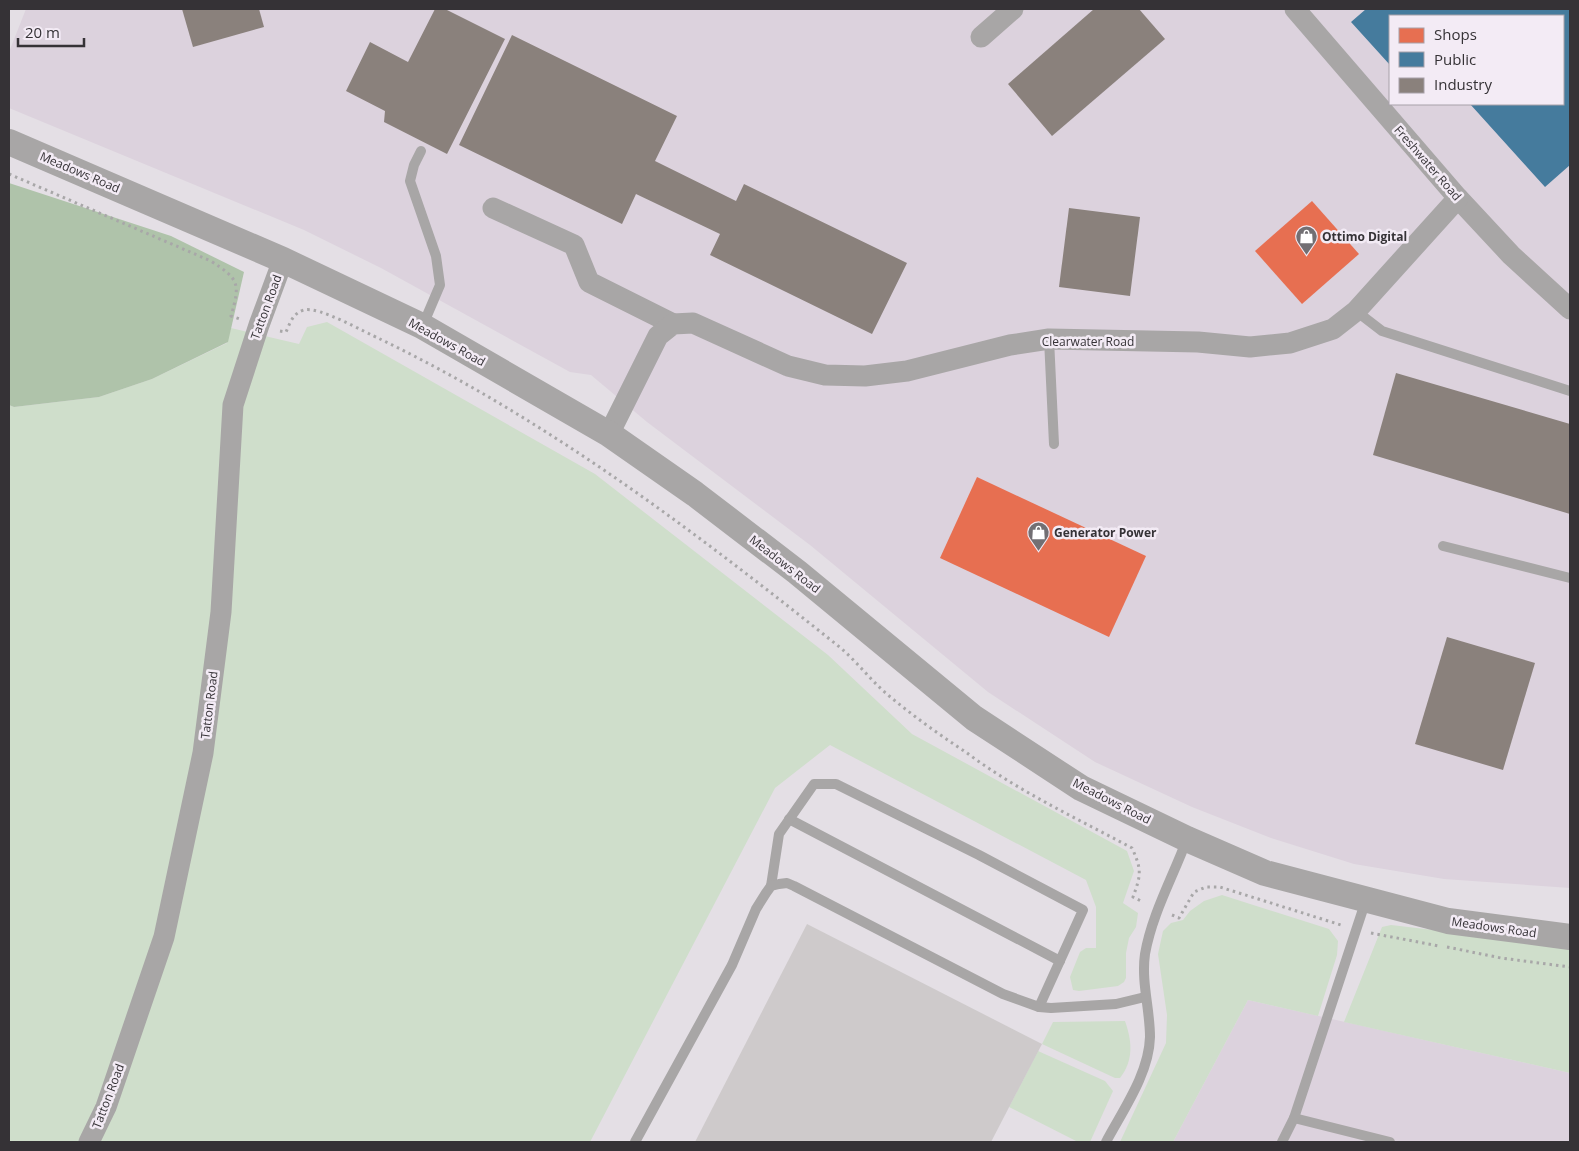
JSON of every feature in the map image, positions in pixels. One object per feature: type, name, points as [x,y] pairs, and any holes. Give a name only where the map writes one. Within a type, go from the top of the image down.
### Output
[{"type":"street","points":[[981,37],[1013,9]]},
{"type":"street","name":"Freshwater Road","points":[[1295,9],[1458,198],[1510,255],[1570,309]]},
{"type":"street","name":"Meadows Road","points":[[9,142],[283,260],[422,326],[609,434],[695,494],[797,572],[974,718],[1081,788],[1187,839],[1265,873],[1448,921],[1570,937]]},
{"type":"street","name":"Clearwater Road","points":[[493,208],[574,245],[589,282],[673,324],[693,323],[788,366],[833,375],[865,376],[907,371],[1010,344],[1049,340],[1198,342],[1250,347],[1290,343],[1333,329],[1356,311],[1458,198]]},
{"type":"street","name":"Tatton Road","points":[[90,1142],[106,1107],[164,937],[204,743],[221,612],[233,405],[259,324],[283,260]]},
{"type":"street","points":[[609,434],[658,336],[673,324]]},
{"type":"lane","points":[[421,152],[414,165],[410,181],[436,256],[440,285],[422,326]]},
{"type":"lane","points":[[1356,311],[1382,331],[1570,391]]},
{"type":"lane","points":[[1049,340],[1054,444]]},
{"type":"lane","points":[[1443,546],[1570,578]]},
{"type":"lane","points":[[635,1142],[732,965],[756,909],[771,886],[779,834],[814,784],[836,784],[1084,910],[1040,1007]]},
{"type":"lane","points":[[789,819],[1060,961]]},
{"type":"lane","points":[[1106,1142],[1136,1086],[1148,1053],[1149,1018],[1145,997],[1145,957],[1148,937],[1187,839]]},
{"type":"lane","points":[[771,886],[787,883],[794,886],[1003,994],[1040,1007],[1116,1004],[1145,997]]},
{"type":"lane","points":[[1282,1142],[1294,1118],[1366,900]]},
{"type":"lane","points":[[1294,1118],[1390,1142]]},
{"type":"path","points":[[9,174],[210,261],[231,275],[237,287],[236,301],[231,316]]},
{"type":"path","points":[[286,332],[294,314],[306,309],[324,312],[406,352],[483,393],[585,456],[639,493],[733,563],[840,648],[887,694],[966,753],[1007,782],[1132,848],[1138,862],[1140,878],[1133,897],[1148,904]]},
{"type":"shaded area","points":[[26,9],[1570,9],[1570,888],[1444,879],[1354,864],[1271,838],[1192,807],[1095,762],[988,692],[810,545],[647,422],[591,375],[570,372],[381,268],[304,230],[9,108],[9,52]]},
{"type":"shaded area","points":[[1248,1000],[1570,1073],[1570,1142],[1173,1142]]},
{"type":"green space","points":[[9,183],[171,236],[244,272],[228,342],[152,379],[99,397],[14,407],[9,405]]},
{"type":"green space","points":[[327,322],[595,474],[828,655],[912,734],[1127,851],[1134,871],[1123,903],[1138,913],[1136,927],[1129,938],[1126,953],[1126,978],[1124,982],[1118,986],[1079,991],[1073,990],[1070,977],[1080,952],[1086,948],[1096,948],[1096,907],[1086,880],[830,745],[775,788],[590,1142],[9,1142],[9,405],[14,407],[99,397],[152,379],[227,343],[231,328],[299,344],[307,327]]},
{"type":"green space","points":[[1222,895],[1329,929],[1338,941],[1337,955],[1318,1016],[1248,1000],[1173,1142],[1120,1142],[1166,1043],[1167,1015],[1158,954],[1163,931],[1171,923],[1183,920],[1190,911],[1204,901]]},
{"type":"green space","points":[[1391,925],[1570,946],[1570,1073],[1344,1022],[1382,927]]},
{"type":"green space","points":[[1125,1021],[1130,1043],[1130,1057],[1125,1071],[1120,1078],[1115,1078],[1042,1044],[1053,1022]]},
{"type":"green space","points":[[1038,1051],[1105,1081],[1113,1091],[1090,1142],[1078,1142],[1009,1107]]},
{"type":"building: Shops","points":[[1312,201],[1359,254],[1302,304],[1255,251]]},
{"type":"building: Shops","points":[[977,477],[1146,556],[1109,637],[940,558]]},
{"type":"building: Public","points":[[1366,9],[1570,9],[1570,165],[1545,187],[1471,105],[1564,105],[1564,15],[1389,15],[1389,64],[1351,22]]},
{"type":"building: Industry","points":[[182,9],[259,9],[264,27],[193,47]]},
{"type":"building: Industry","points":[[435,9],[445,9],[505,39],[447,154],[384,122],[385,111],[346,91],[370,42],[408,62]]},
{"type":"building: Industry","points":[[1094,9],[1139,9],[1165,39],[1052,136],[1008,84]]},
{"type":"building: Industry","points":[[512,35],[677,116],[655,161],[736,201],[744,184],[907,263],[872,334],[710,255],[720,234],[636,194],[622,224],[459,145]]},
{"type":"building: Industry","points":[[1069,208],[1140,217],[1130,296],[1059,287]]},
{"type":"building: Industry","points":[[1396,373],[1570,424],[1570,514],[1373,455]]},
{"type":"building: Industry","points":[[1447,637],[1535,663],[1503,770],[1415,744]]},
{"type":"building: Other","points":[[807,924],[1042,1044],[991,1142],[695,1142]]},
{"type":"place","name":"Ottimo Digital","points":[[1306,255]]},
{"type":"place","name":"Generator Power","points":[[1038,551]]}]
